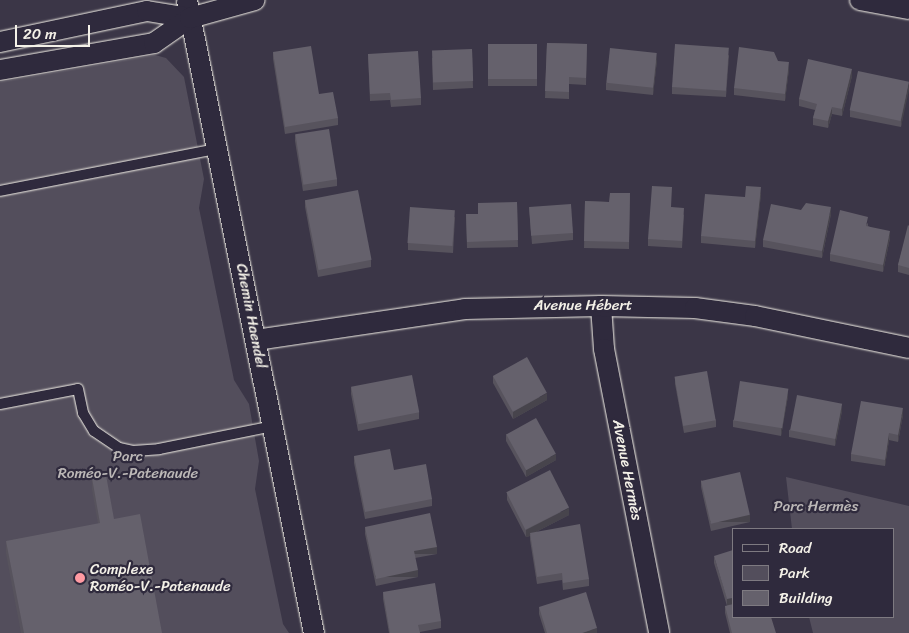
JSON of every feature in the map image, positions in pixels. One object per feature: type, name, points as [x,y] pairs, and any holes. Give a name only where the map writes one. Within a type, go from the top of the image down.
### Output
[{"type":"street","points":[[0,42],[147,11],[189,9],[255,0]]},
{"type":"street","points":[[860,0],[909,10]]},
{"type":"street","points":[[0,70],[154,43],[189,9]]},
{"type":"street","name":"Chemin Haendel","points":[[189,9],[314,633]]},
{"type":"street","name":"Avenue Hébert","points":[[256,340],[465,309],[601,306],[695,308],[755,316],[909,348]]},
{"type":"street","name":"Avenue Hermès","points":[[601,306],[604,349],[659,633]]},
{"type":"lane","points":[[0,191],[218,149]]},
{"type":"lane","points":[[0,404],[78,389],[83,413],[94,431],[119,448],[133,451],[159,450],[273,426]]},
{"type":"green space","name":"Parc Roméo-V.-Patenaude","points":[[155,55],[166,58],[184,77],[204,179],[199,208],[234,380],[249,404],[259,461],[255,489],[283,624],[289,633],[0,633],[0,82]]},
{"type":"green space","name":"Parc Hermès","points":[[786,477],[909,506],[909,633],[813,633],[809,618],[894,618],[894,528],[792,528]]},
{"type":"building","points":[[547,43],[587,44],[586,78],[569,77],[569,92],[545,91]]},
{"type":"building","points":[[488,44],[537,44],[537,79],[488,79]]},
{"type":"building","points":[[675,44],[729,48],[726,91],[672,87]]},
{"type":"building","points":[[311,46],[319,94],[333,92],[338,118],[285,127],[273,52]]},
{"type":"building","points":[[739,47],[774,52],[778,61],[789,62],[785,94],[734,88]]},
{"type":"building","points":[[610,48],[657,53],[653,88],[606,83]]},
{"type":"building","points":[[472,49],[473,81],[433,82],[432,50]]},
{"type":"building","points":[[418,51],[421,98],[391,100],[390,93],[370,94],[368,54]]},
{"type":"building","points":[[808,59],[852,69],[842,109],[832,107],[828,121],[813,118],[817,104],[799,99]]},
{"type":"building","points":[[858,71],[909,82],[901,121],[850,110]]},
{"type":"building","points":[[329,129],[337,179],[303,185],[295,134]]},
{"type":"building","points":[[652,186],[672,187],[671,207],[684,208],[682,241],[648,239]]},
{"type":"building","points":[[746,186],[761,187],[755,241],[701,236],[705,194],[745,197]]},
{"type":"building","points":[[358,190],[372,260],[319,270],[305,200]]},
{"type":"building","points":[[610,193],[630,193],[629,242],[584,241],[585,201],[609,202]]},
{"type":"building","points":[[517,202],[518,240],[467,242],[466,214],[478,214],[478,203]]},
{"type":"building","points":[[806,203],[831,207],[822,251],[763,240],[771,204],[801,210]]},
{"type":"building","points":[[571,204],[573,233],[531,236],[529,207]]},
{"type":"building","points":[[410,207],[455,210],[452,246],[407,243]]},
{"type":"building","points":[[840,210],[868,217],[866,226],[890,231],[883,265],[830,254]]},
{"type":"building","points":[[909,226],[909,268],[898,265]]},
{"type":"building","points":[[527,357],[547,393],[513,412],[493,376]]},
{"type":"building","points":[[707,371],[716,420],[683,426],[675,377]]},
{"type":"building","points":[[412,375],[419,412],[358,424],[351,387]]},
{"type":"building","points":[[740,381],[788,389],[782,428],[734,421]]},
{"type":"building","points":[[797,395],[842,404],[835,439],[790,430]]},
{"type":"building","points":[[861,401],[903,408],[898,435],[889,433],[885,460],[851,454]]},
{"type":"building","points":[[536,418],[556,454],[526,470],[506,434]]},
{"type":"building","points":[[390,449],[394,470],[426,464],[432,499],[365,512],[354,456]]},
{"type":"building","points":[[550,470],[569,507],[525,530],[506,492]]},
{"type":"building","points":[[740,472],[750,515],[711,524],[701,481]]},
{"type":"building","name":"Complexe Roméo-V.-Patenaude","points":[[106,475],[114,519],[140,514],[162,633],[24,633],[6,541],[100,523],[92,478]]},
{"type":"building","points":[[430,513],[437,547],[414,551],[418,570],[376,579],[365,527]]},
{"type":"building","points":[[580,524],[589,579],[563,583],[562,573],[537,577],[530,533]]},
{"type":"building","points":[[732,550],[732,598],[727,599],[714,556]]},
{"type":"building","points":[[435,583],[441,621],[418,625],[420,633],[390,633],[383,592]]},
{"type":"building","points":[[586,592],[597,628],[582,633],[547,633],[539,607]]},
{"type":"building","points":[[732,604],[732,618],[771,618],[776,633],[732,633],[725,606]]},
{"type":"place","name":"Complexe Roméo-V.-Patenaude","points":[[80,578]]}]
